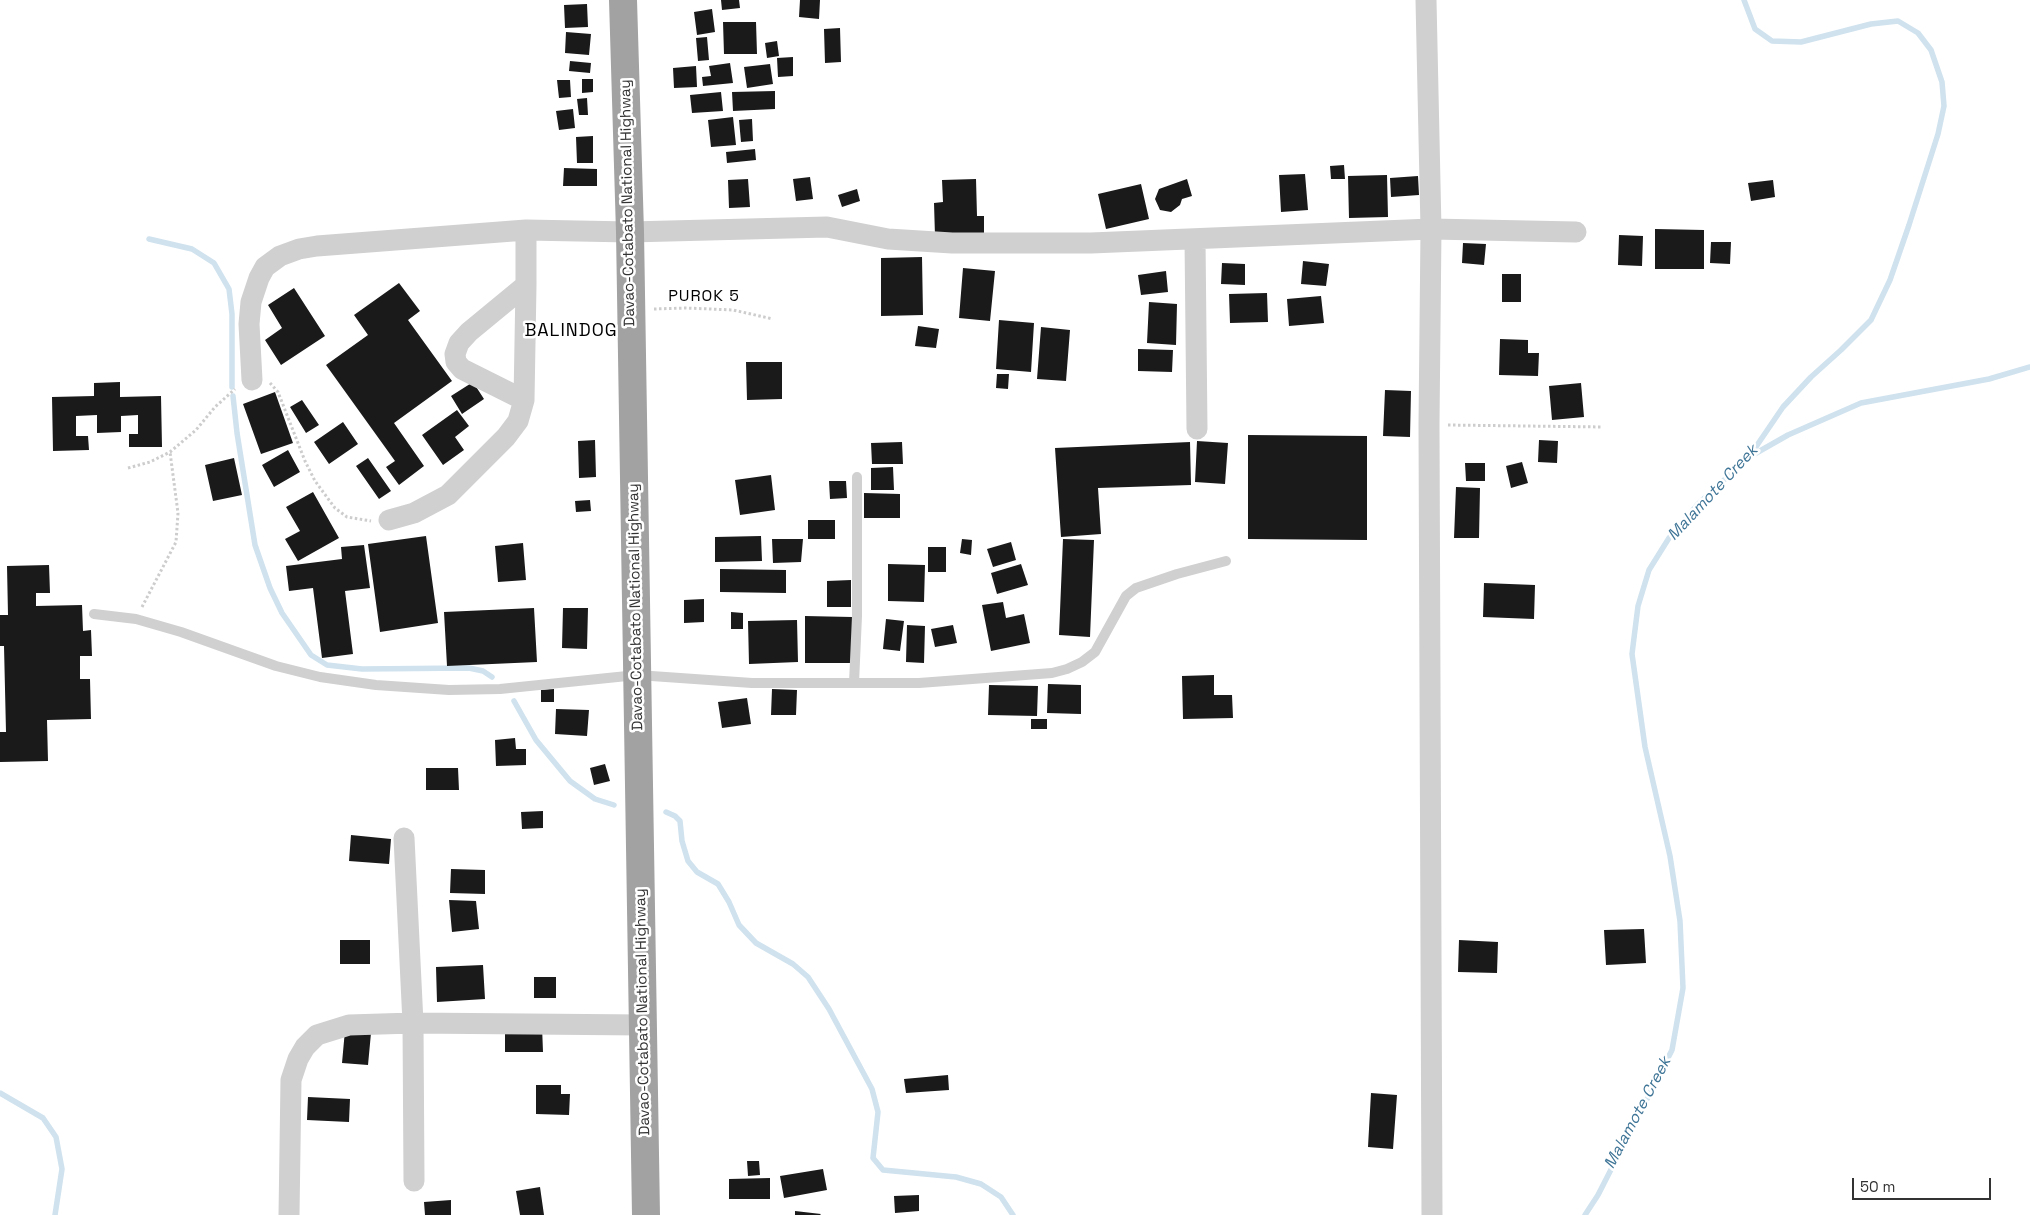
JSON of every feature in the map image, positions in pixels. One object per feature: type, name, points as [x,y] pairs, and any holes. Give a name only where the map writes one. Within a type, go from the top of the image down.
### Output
[{"type":"highway","name":"Davao-Cotabato National Highway","points":[[623,0],[630,232],[646,1215]]},
{"type":"street","points":[[1426,0],[1431,229],[1429,424],[1432,1215]]},
{"type":"street","points":[[252,380],[249,344],[252,302],[258,278],[265,267],[280,256],[299,249],[318,246],[526,230],[630,232],[827,227],[888,239],[952,243],[1091,243],[1431,229],[1576,232]]},
{"type":"street","points":[[389,520],[414,513],[448,495],[506,437],[518,420],[524,400],[526,230]]},
{"type":"street","points":[[1195,239],[1197,429]]},
{"type":"street","points":[[524,400],[462,368],[456,362],[455,354],[459,343],[469,332],[526,285]]},
{"type":"street","points":[[404,838],[414,1023],[414,1181]]},
{"type":"street","points":[[289,1215],[291,1080],[305,1048],[318,1035],[349,1025],[414,1023],[643,1026]]},
{"type":"lane","points":[[854,683],[857,616],[857,477]]},
{"type":"lane","points":[[94,614],[136,619],[181,632],[276,666],[320,677],[376,685],[449,690],[500,689],[638,675],[752,683],[919,683],[1052,673],[1067,669],[1082,662],[1095,652],[1126,596],[1136,588],[1177,574],[1226,562]]},
{"type":"path","points":[[631,310],[706,308],[740,311],[774,320]]},
{"type":"path","points":[[128,468],[150,462],[170,452],[196,430],[231,392],[243,383],[252,380],[269,382],[278,392],[305,461],[315,481],[335,508],[347,516],[362,521],[389,520]]},
{"type":"path","points":[[1429,424],[1603,427]]},
{"type":"path","points":[[136,619],[176,542],[178,513],[170,452]]},
{"type":"building","points":[[721,0],[739,0],[740,8],[722,10]]},
{"type":"building","points":[[800,0],[820,0],[819,19],[799,17]]},
{"type":"building","points":[[587,4],[588,27],[565,28],[564,5]]},
{"type":"building","points":[[712,9],[715,32],[697,35],[694,12]]},
{"type":"building","points":[[723,22],[756,22],[757,54],[724,54]]},
{"type":"building","points":[[840,28],[841,62],[825,63],[824,29]]},
{"type":"building","points":[[566,32],[591,34],[589,55],[565,53]]},
{"type":"building","points":[[707,37],[709,60],[698,61],[696,38]]},
{"type":"building","points":[[777,41],[779,56],[767,58],[765,43]]},
{"type":"building","points":[[793,57],[793,76],[778,77],[777,58]]},
{"type":"building","points":[[570,61],[591,63],[590,73],[569,71]]},
{"type":"building","points":[[730,63],[733,83],[703,86],[702,77],[711,76],[709,66]]},
{"type":"building","points":[[770,64],[773,84],[747,88],[744,67]]},
{"type":"building","points":[[696,66],[697,87],[674,88],[673,68]]},
{"type":"building","points":[[582,79],[593,79],[593,92],[582,93]]},
{"type":"building","points":[[557,80],[570,80],[571,97],[559,98]]},
{"type":"building","points":[[775,91],[775,109],[733,111],[732,92]]},
{"type":"building","points":[[721,92],[723,111],[692,113],[690,95]]},
{"type":"building","points":[[587,98],[588,115],[579,115],[577,99]]},
{"type":"building","points":[[573,109],[575,128],[559,130],[556,111]]},
{"type":"building","points":[[733,117],[736,145],[711,147],[708,120]]},
{"type":"building","points":[[752,119],[753,141],[741,142],[739,120]]},
{"type":"building","points":[[593,136],[593,163],[577,163],[576,137]]},
{"type":"building","points":[[755,149],[756,160],[727,163],[726,152]]},
{"type":"building","points":[[1344,165],[1345,179],[1331,179],[1330,166]]},
{"type":"building","points":[[564,168],[597,169],[597,186],[563,186]]},
{"type":"building","points":[[1305,174],[1308,210],[1281,212],[1279,175]]},
{"type":"building","points":[[1387,175],[1388,217],[1349,218],[1348,176]]},
{"type":"building","points":[[1418,176],[1419,195],[1391,197],[1390,178]]},
{"type":"building","points":[[810,177],[813,199],[796,201],[793,179]]},
{"type":"building","points":[[748,179],[750,207],[729,208],[728,180]]},
{"type":"building","points":[[976,179],[977,216],[984,216],[984,235],[935,236],[934,203],[943,202],[942,180]]},
{"type":"building","points":[[1187,179],[1192,196],[1182,199],[1180,205],[1171,212],[1160,210],[1155,199],[1159,189]]},
{"type":"building","points":[[1773,180],[1775,197],[1751,201],[1748,183]]},
{"type":"building","points":[[1141,184],[1149,219],[1106,229],[1098,194]]},
{"type":"building","points":[[857,189],[860,201],[842,207],[838,195]]},
{"type":"building","points":[[1655,229],[1704,230],[1704,269],[1655,269]]},
{"type":"building","points":[[1619,235],[1643,236],[1642,266],[1618,265]]},
{"type":"building","points":[[1711,242],[1731,242],[1730,264],[1710,263]]},
{"type":"building","points":[[1463,243],[1486,244],[1484,265],[1462,263]]},
{"type":"building","points":[[922,257],[923,315],[881,316],[881,258]]},
{"type":"building","points":[[1303,261],[1329,264],[1326,286],[1301,284]]},
{"type":"building","points":[[1222,263],[1245,264],[1245,285],[1221,284]]},
{"type":"building","points":[[963,268],[995,271],[990,321],[959,318]]},
{"type":"building","points":[[1166,271],[1168,292],[1141,295],[1138,275]]},
{"type":"building","points":[[1502,274],[1521,274],[1521,302],[1502,302]]},
{"type":"building","points":[[399,283],[420,311],[408,320],[452,381],[394,423],[424,466],[399,485],[386,467],[395,461],[326,365],[368,335],[354,315]]},
{"type":"building","points":[[294,288],[325,336],[281,365],[265,340],[282,328],[268,305]]},
{"type":"building","points":[[1267,293],[1268,322],[1230,323],[1229,294]]},
{"type":"building","points":[[1321,296],[1324,323],[1289,326],[1287,299]]},
{"type":"building","points":[[1149,302],[1177,304],[1176,345],[1147,343]]},
{"type":"building","points":[[999,320],[1034,323],[1031,372],[996,369]]},
{"type":"building","points":[[918,326],[939,329],[936,348],[915,346]]},
{"type":"building","points":[[1041,327],[1070,330],[1066,381],[1037,379]]},
{"type":"building","points":[[1500,339],[1528,340],[1528,353],[1539,353],[1538,376],[1499,375]]},
{"type":"building","points":[[1138,349],[1173,350],[1172,372],[1138,371]]},
{"type":"building","points":[[746,362],[782,362],[782,399],[747,400]]},
{"type":"building","points":[[997,374],[1009,374],[1008,389],[996,388]]},
{"type":"building","points":[[120,382],[120,397],[161,396],[162,447],[129,447],[129,434],[138,434],[138,415],[121,416],[121,432],[97,433],[97,415],[76,416],[76,436],[88,436],[89,450],[53,451],[52,397],[94,396],[94,383]]},
{"type":"building","points":[[473,382],[484,399],[462,414],[451,396]]},
{"type":"building","points":[[1581,383],[1584,417],[1552,420],[1549,386]]},
{"type":"building","points":[[1385,390],[1411,391],[1410,437],[1383,436]]},
{"type":"building","points":[[275,392],[293,443],[261,454],[243,404]]},
{"type":"building","points":[[302,400],[319,425],[306,433],[290,407]]},
{"type":"building","points":[[457,410],[469,426],[455,437],[464,450],[443,465],[422,435]]},
{"type":"building","points":[[343,422],[358,444],[329,464],[314,442]]},
{"type":"building","points":[[1248,435],[1367,436],[1367,540],[1248,539]]},
{"type":"building","points":[[595,440],[596,477],[579,478],[578,441]]},
{"type":"building","points":[[1539,440],[1558,441],[1557,463],[1538,462]]},
{"type":"building","points":[[1197,441],[1228,443],[1225,484],[1195,482]]},
{"type":"building","points":[[902,442],[903,464],[872,464],[871,443]]},
{"type":"building","points":[[1190,442],[1191,485],[1098,488],[1101,534],[1061,537],[1055,448]]},
{"type":"building","points":[[288,450],[300,472],[274,487],[262,465]]},
{"type":"building","points":[[234,458],[242,495],[213,501],[205,465]]},
{"type":"building","points":[[368,458],[391,491],[379,499],[356,466]]},
{"type":"building","points":[[1522,462],[1528,483],[1511,488],[1506,466]]},
{"type":"building","points":[[1465,463],[1485,463],[1485,481],[1466,481]]},
{"type":"building","points":[[893,467],[894,490],[871,490],[871,468]]},
{"type":"building","points":[[771,475],[775,510],[740,515],[735,480]]},
{"type":"building","points":[[829,481],[846,481],[847,498],[830,499]]},
{"type":"building","points":[[1456,487],[1480,488],[1479,538],[1454,538]]},
{"type":"building","points":[[313,492],[339,538],[298,561],[285,539],[300,531],[286,507]]},
{"type":"building","points":[[864,493],[900,494],[900,518],[864,518]]},
{"type":"building","points":[[590,500],[591,511],[576,512],[575,501]]},
{"type":"building","points":[[808,520],[835,520],[835,539],[808,539]]},
{"type":"building","points":[[426,536],[438,623],[380,632],[368,544]]},
{"type":"building","points":[[761,536],[762,561],[715,562],[715,537]]},
{"type":"building","points":[[772,539],[803,539],[801,562],[773,563]]},
{"type":"building","points":[[962,539],[972,540],[971,555],[960,553]]},
{"type":"building","points":[[1063,539],[1094,540],[1090,637],[1059,635]]},
{"type":"building","points":[[1011,542],[1016,560],[993,567],[987,549]]},
{"type":"building","points":[[523,543],[526,580],[498,582],[495,546]]},
{"type":"building","points":[[364,545],[370,588],[345,591],[353,654],[322,658],[313,588],[289,591],[286,566],[342,559],[341,547]]},
{"type":"building","points":[[928,547],[946,547],[946,572],[928,572]]},
{"type":"building","points":[[888,564],[925,565],[924,602],[888,601]]},
{"type":"building","points":[[1021,564],[1028,585],[997,594],[991,573]]},
{"type":"building","points":[[49,565],[50,593],[36,593],[36,606],[82,605],[83,631],[91,630],[92,656],[80,656],[80,679],[90,679],[91,719],[47,720],[48,761],[0,762],[0,732],[6,732],[4,646],[0,646],[0,615],[8,615],[7,566]]},
{"type":"building","points":[[720,569],[786,570],[786,593],[720,592]]},
{"type":"building","points":[[851,580],[851,607],[827,607],[827,581]]},
{"type":"building","points":[[1484,583],[1535,585],[1534,619],[1483,617]]},
{"type":"building","points":[[704,599],[704,622],[684,623],[684,600]]},
{"type":"building","points":[[1003,602],[1006,618],[1024,614],[1030,643],[991,651],[982,605]]},
{"type":"building","points":[[534,608],[537,662],[447,666],[444,612]]},
{"type":"building","points":[[563,608],[588,608],[587,649],[562,648]]},
{"type":"building","points":[[731,612],[743,613],[743,629],[731,629]]},
{"type":"building","points":[[805,616],[852,617],[852,663],[805,663]]},
{"type":"building","points":[[886,619],[904,621],[900,651],[883,649]]},
{"type":"building","points":[[797,620],[798,662],[749,664],[748,621]]},
{"type":"building","points":[[907,625],[925,626],[924,663],[906,662]]},
{"type":"building","points":[[953,625],[957,643],[935,647],[931,629]]},
{"type":"building","points":[[1214,675],[1214,695],[1232,695],[1233,718],[1183,719],[1182,676]]},
{"type":"building","points":[[1048,684],[1081,685],[1081,714],[1047,713]]},
{"type":"building","points":[[989,685],[1038,686],[1037,716],[988,715]]},
{"type":"building","points":[[554,689],[554,702],[541,702],[541,690]]},
{"type":"building","points":[[772,689],[797,690],[796,715],[771,715]]},
{"type":"building","points":[[747,698],[751,724],[722,728],[718,702]]},
{"type":"building","points":[[556,709],[589,710],[587,736],[555,734]]},
{"type":"building","points":[[1031,719],[1047,719],[1047,729],[1031,729]]},
{"type":"building","points":[[515,738],[516,749],[526,749],[526,765],[496,766],[495,740]]},
{"type":"building","points":[[605,764],[610,781],[594,785],[590,768]]},
{"type":"building","points":[[426,768],[458,768],[459,790],[426,790]]},
{"type":"building","points":[[543,811],[543,828],[522,829],[521,812]]},
{"type":"building","points":[[351,835],[391,839],[389,864],[349,861]]},
{"type":"building","points":[[451,869],[485,870],[485,894],[450,893]]},
{"type":"building","points":[[449,900],[476,901],[479,929],[452,932]]},
{"type":"building","points":[[1644,929],[1646,963],[1606,965],[1604,930]]},
{"type":"building","points":[[340,940],[370,940],[370,964],[340,964]]},
{"type":"building","points":[[1459,940],[1498,942],[1497,973],[1458,972]]},
{"type":"building","points":[[483,965],[485,999],[437,1002],[436,967]]},
{"type":"building","points":[[534,977],[556,977],[556,998],[534,998]]},
{"type":"building","points":[[542,1026],[543,1052],[505,1052],[505,1027]]},
{"type":"building","points":[[345,1030],[371,1033],[368,1065],[342,1063]]},
{"type":"building","points":[[948,1075],[949,1090],[906,1093],[904,1079]]},
{"type":"building","points":[[536,1085],[561,1085],[561,1094],[570,1094],[569,1115],[536,1114]]},
{"type":"building","points":[[1371,1093],[1397,1095],[1393,1149],[1368,1147]]},
{"type":"building","points":[[308,1097],[350,1099],[349,1122],[307,1120]]},
{"type":"building","points":[[747,1161],[759,1161],[760,1175],[748,1176]]},
{"type":"building","points":[[823,1169],[827,1190],[784,1198],[780,1176]]},
{"type":"building","points":[[770,1178],[770,1199],[729,1199],[729,1179]]},
{"type":"building","points":[[540,1187],[544,1215],[520,1215],[516,1191]]},
{"type":"building","points":[[919,1195],[919,1211],[895,1213],[894,1196]]},
{"type":"building","points":[[451,1200],[451,1215],[425,1215],[424,1202]]},
{"type":"building","points":[[795,1211],[821,1214],[795,1215]]},
{"type":"waterway","name":"Malamote Creek","points":[[1585,1215],[1598,1195],[1672,1050],[1683,988],[1680,921],[1670,856],[1645,747],[1632,654],[1638,606],[1649,570],[1669,538],[1698,504],[1749,457],[1783,407],[1811,377],[1871,320],[1890,280],[1909,225],[1938,134],[1944,106],[1942,82],[1931,50],[1918,33],[1898,21],[1871,24],[1801,42],[1772,41],[1755,29],[1744,0]]},
{"type":"waterway","points":[[149,239],[192,249],[214,263],[229,289],[232,314],[232,387]]},
{"type":"waterway","points":[[1751,456],[1788,435],[1861,403],[1989,379],[2030,367]]},
{"type":"waterway","points":[[233,396],[255,545],[270,588],[282,613],[311,655],[327,665],[362,669],[469,668],[483,671],[492,677]]},
{"type":"waterway","points":[[514,701],[536,740],[570,781],[595,799],[614,805]]},
{"type":"waterway","points":[[666,812],[675,816],[680,821],[682,841],[688,861],[697,872],[718,884],[729,902],[739,925],[756,943],[793,964],[808,977],[829,1009],[872,1089],[878,1112],[873,1158],[883,1170],[956,1177],[981,1184],[1001,1197],[1013,1215]]},
{"type":"waterway","points":[[0,1093],[43,1118],[56,1137],[62,1169],[55,1215]]},
{"type":"district","name":"PUROK 5","points":[[704,297]]},
{"type":"district","name":"BALINDOG","points":[[571,331]]}]
